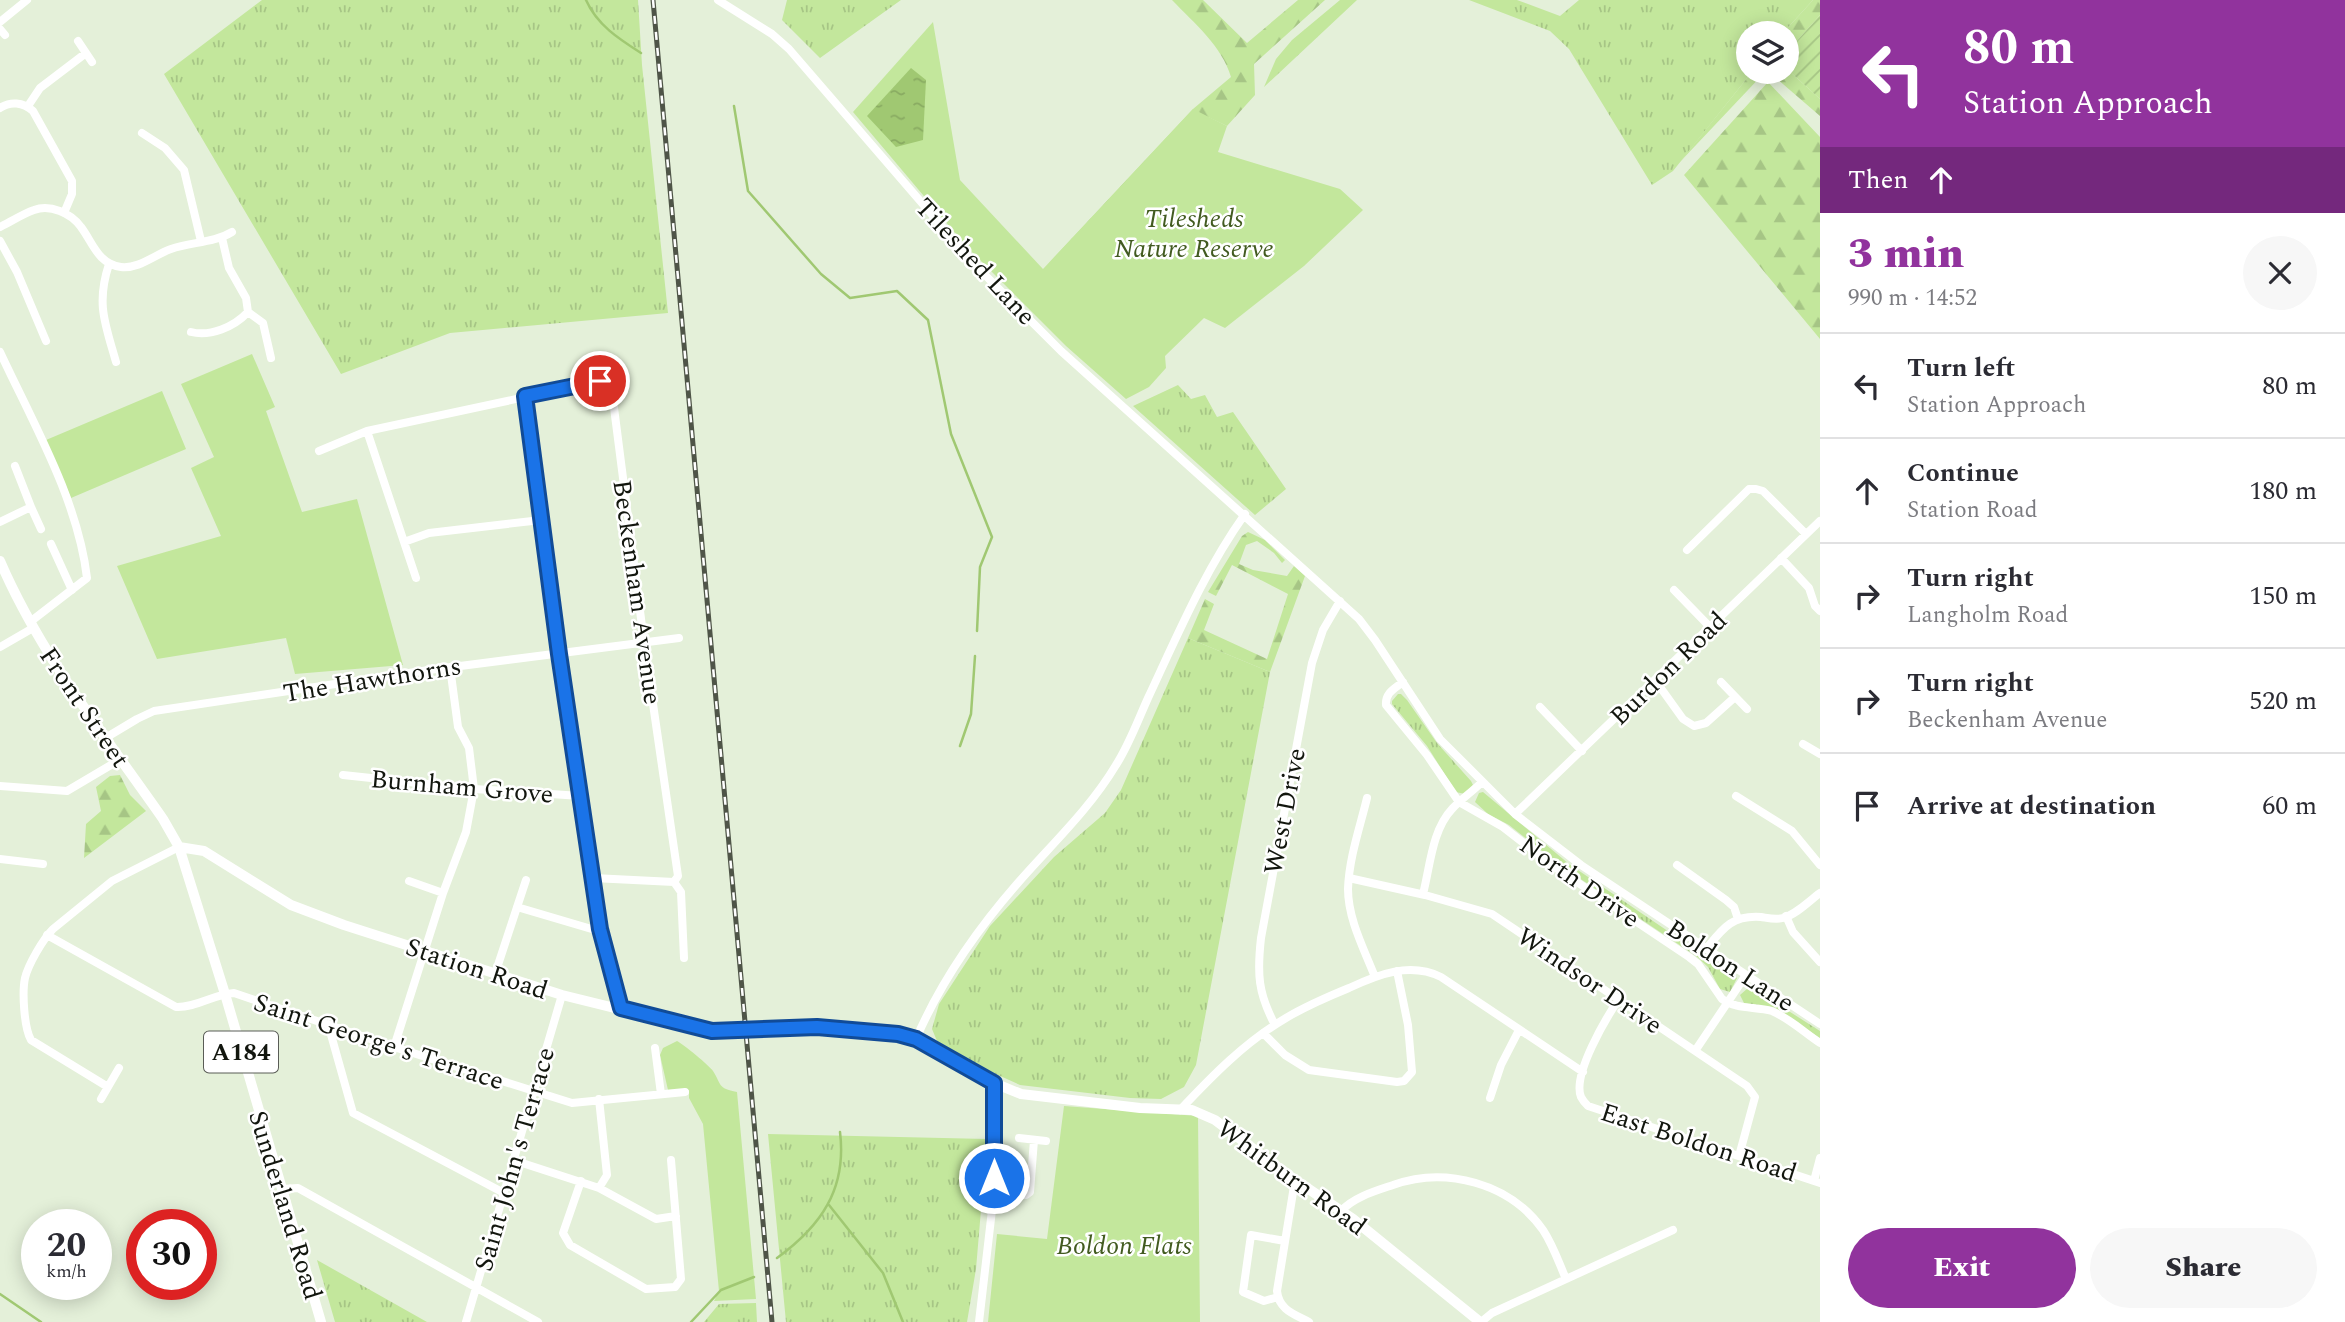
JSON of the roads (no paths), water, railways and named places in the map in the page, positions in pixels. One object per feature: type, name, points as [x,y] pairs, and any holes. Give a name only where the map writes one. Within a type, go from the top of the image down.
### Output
[{"type":"main road","name":"Front Street","points":[[0,561],[46,650],[163,819],[179,847]]},
{"type":"main road","name":"Station Road","points":[[179,847],[204,851],[291,905],[562,995],[712,1031],[817,1027],[898,1034],[916,1039]]},
{"type":"main road","name":"Sunderland Road","points":[[179,847],[321,1322]]},
{"type":"main road","name":"Whitburn Road","points":[[916,1039],[994,1083],[1021,1094],[1140,1108],[1192,1110],[1215,1120],[1341,1211],[1481,1322]]},
{"type":"street","points":[[0,22],[27,0]]},
{"type":"street","name":"Tileshed Lane","points":[[718,0],[762,27],[789,49],[978,268],[1061,351],[1340,601],[1375,640],[1402,682]]},
{"type":"street","points":[[78,41],[92,62]]},
{"type":"street","points":[[28,106],[40,88],[86,52]]},
{"type":"street","points":[[0,108],[7,103],[18,103],[33,111],[72,181],[72,194],[64,213]]},
{"type":"street","points":[[142,133],[165,148],[184,170],[201,242]]},
{"type":"street","points":[[0,227],[46,207],[64,213],[79,224],[96,254],[109,264],[122,267],[135,266],[170,249],[222,238],[232,232]]},
{"type":"street","points":[[191,332],[205,335],[240,320],[247,312],[246,298],[229,268],[222,238]]},
{"type":"street","points":[[0,241],[17,272],[46,341]]},
{"type":"street","points":[[109,264],[103,284],[102,310],[116,362]]},
{"type":"street","points":[[247,312],[263,323],[271,358]]},
{"type":"street","points":[[0,352],[69,504],[80,537],[87,578],[32,625],[0,647]]},
{"type":"street","name":"Beckenham Avenue","points":[[525,396],[600,381],[612,392],[678,876],[674,882],[681,891],[684,958]]},
{"type":"street","points":[[319,451],[367,430],[525,396],[559,654],[600,929],[621,1008]]},
{"type":"street","points":[[367,430],[416,579]]},
{"type":"street","points":[[15,466],[41,529]]},
{"type":"street","points":[[1687,550],[1749,489],[1763,491],[1806,534]]},
{"type":"street","points":[[0,522],[31,507]]},
{"type":"street","points":[[916,1039],[931,1004],[962,954],[1017,884],[1082,814],[1117,764],[1179,631],[1230,535],[1245,514]]},
{"type":"street","points":[[404,542],[429,533],[541,520]]},
{"type":"street","name":"Burdon Road","points":[[1515,814],[1820,521]]},
{"type":"street","points":[[51,544],[72,590]]},
{"type":"street","points":[[1781,558],[1809,588],[1815,606],[1820,611]]},
{"type":"street","points":[[1674,590],[1710,627]]},
{"type":"street","name":"West Drive","points":[[1275,1025],[1260,989],[1258,974],[1261,938],[1312,663],[1323,630],[1340,601]]},
{"type":"street","name":"The Hawthorns","points":[[107,737],[154,711],[450,667],[679,638]]},
{"type":"street","points":[[394,1047],[443,893],[466,832],[474,789],[469,748],[458,727],[450,667]]},
{"type":"street","points":[[1655,680],[1683,719],[1693,726],[1706,723],[1735,697]]},
{"type":"street","name":"Boldon Lane","points":[[1402,682],[1440,739],[1515,814],[1581,865],[1820,1024]]},
{"type":"street","name":"North Drive","points":[[1402,682],[1389,693],[1386,705],[1422,748],[1459,802],[1503,827],[1553,866],[1689,957],[1698,964],[1727,1003]]},
{"type":"street","points":[[1721,682],[1747,709]]},
{"type":"street","points":[[1540,707],[1582,751]]},
{"type":"street","points":[[1804,744],[1820,754]]},
{"type":"street","points":[[0,786],[67,792],[121,759]]},
{"type":"street","name":"Burnham Grove","points":[[343,775],[474,789],[581,796]]},
{"type":"street","points":[[1423,894],[1443,821],[1459,802],[1482,782]]},
{"type":"street","points":[[1736,796],[1792,831],[1820,865]]},
{"type":"street","points":[[1367,798],[1348,890],[1357,934],[1375,977]]},
{"type":"street","points":[[108,1087],[31,1040],[26,1028],[25,975],[47,935],[112,881],[179,847]]},
{"type":"street","points":[[0,859],[43,864]]},
{"type":"street","points":[[1677,865],[1734,907],[1738,919]]},
{"type":"street","points":[[593,878],[674,882]]},
{"type":"street","name":"Windsor Drive","points":[[1349,878],[1423,894],[1492,914],[1746,1086],[1755,1097],[1739,1156]]},
{"type":"street","points":[[495,974],[526,880]]},
{"type":"street","points":[[409,881],[443,893]]},
{"type":"street","points":[[1706,949],[1726,926],[1738,919],[1750,916],[1777,919],[1820,893]]},
{"type":"street","points":[[517,907],[595,930],[600,929]]},
{"type":"street","points":[[1786,916],[1793,932],[1820,962]]},
{"type":"street","points":[[47,935],[176,1007],[185,1007],[225,994]]},
{"type":"street","name":"East Boldon Road","points":[[1180,1110],[1227,1061],[1275,1025],[1312,1004],[1375,977],[1396,971],[1414,970],[1431,972],[1441,977],[1583,1072],[1579,1087],[1581,1098],[1588,1106],[1817,1182]]},
{"type":"street","points":[[1263,1033],[1285,1055],[1309,1070],[1404,1081],[1412,1072],[1412,1046],[1396,971]]},
{"type":"street","points":[[1695,1051],[1746,975]]},
{"type":"street","name":"Saint George's Terrace","points":[[225,994],[234,993],[572,1103],[685,1092]]},
{"type":"street","name":"Saint John's Terrace","points":[[466,1322],[562,995]]},
{"type":"street","points":[[1583,1072],[1600,1028],[1619,999]]},
{"type":"street","points":[[1727,1003],[1770,1011],[1820,1043]]},
{"type":"street","points":[[328,1024],[353,1112],[504,1193]]},
{"type":"street","points":[[1490,1098],[1519,1030]]},
{"type":"street","points":[[655,1048],[661,1094]]},
{"type":"street","points":[[101,1099],[119,1068]]},
{"type":"street","points":[[979,1322],[994,1193],[994,1083]]},
{"type":"street","points":[[599,1099],[607,1175],[599,1188]]},
{"type":"street","points":[[1019,1138],[1046,1141]]},
{"type":"street","points":[[994,1193],[1026,1195],[1030,1192],[1034,1140]]},
{"type":"street","points":[[1817,1182],[1820,1158]]},
{"type":"street","points":[[513,1160],[599,1188],[656,1219],[676,1216]]},
{"type":"street","points":[[581,1181],[563,1233],[570,1245],[646,1289],[675,1287],[681,1279],[671,1160]]},
{"type":"street","points":[[1341,1211],[1348,1204],[1405,1181],[1444,1176],[1476,1183],[1508,1198],[1537,1223],[1566,1279]]},
{"type":"street","points":[[1296,1180],[1278,1297],[1282,1307],[1309,1322]]},
{"type":"street","points":[[282,1189],[298,1188],[538,1322]]},
{"type":"street","points":[[1481,1322],[1492,1313],[1673,1230]]},
{"type":"street","points":[[1278,1297],[1264,1301],[1243,1292],[1251,1235],[1285,1241]]},
{"type":"water","points":[[911,68],[926,80],[923,140],[896,147],[867,116]]},
{"type":"waterway","points":[[586,0],[602,24],[641,53]]},
{"type":"waterway","points":[[734,106],[748,191],[821,274],[850,298],[897,291],[928,320],[951,434],[992,537],[980,567],[977,631]]},
{"type":"waterway","points":[[960,746],[971,714],[975,656]]},
{"type":"waterway","points":[[777,1258],[806,1233],[828,1204],[839,1171],[840,1132]]},
{"type":"waterway","points":[[829,1205],[883,1273],[903,1322]]},
{"type":"waterway","points":[[691,1322],[721,1290],[754,1277]]},
{"type":"waterway","points":[[0,1294],[41,1322]]},
{"type":"railway","points":[[653,0],[772,1322]]},
{"type":"park label","name":"Tilesheds Nature Reserve","points":[[1194,233]]},
{"type":"park label","name":"Boldon Flats","points":[[1124,1245]]}]
